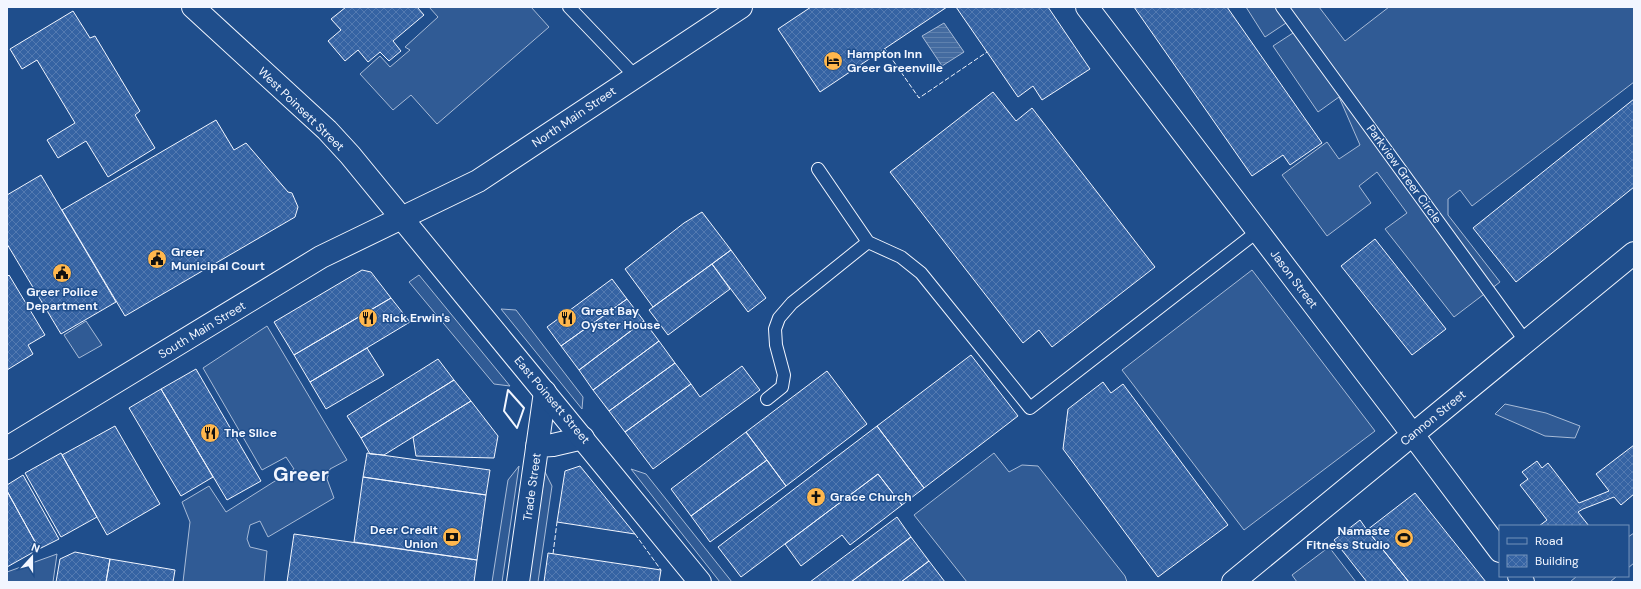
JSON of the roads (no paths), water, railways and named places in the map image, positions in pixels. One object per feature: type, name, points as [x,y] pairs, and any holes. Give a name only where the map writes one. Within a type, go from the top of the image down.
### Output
[{"type":"main road","name":"West Poinsett Street","points":[[193,7],[327,130],[369,178],[401,218]]},
{"type":"main road","name":"North Main Street","points":[[401,218],[478,181],[741,7]]},
{"type":"main road","name":"Jason Street","points":[[1087,7],[1413,434],[1499,550]]},
{"type":"main road","name":"East Poinsett Street","points":[[401,218],[700,582]]},
{"type":"main road","name":"South Main Street","points":[[7,448],[321,258],[401,218]]},
{"type":"main road","name":"Cannon Street","points":[[1233,582],[1634,253]]},
{"type":"main road","name":"Trade Street","points":[[518,582],[545,392]]},
{"type":"main road","points":[[537,446],[553,445],[583,438]]},
{"type":"lane","points":[[569,7],[635,76]]},
{"type":"lane","name":"Parkview Greer Circle","points":[[1282,7],[1526,342]]},
{"type":"lane","points":[[818,169],[868,242],[901,257],[922,273],[1030,408],[1258,231]]},
{"type":"lane","points":[[767,399],[782,387],[784,375],[776,345],[776,329],[779,318],[792,303],[868,242]]},
{"type":"place","name":"Hampton Inn Greer Greenville","points":[[833,61]]},
{"type":"place","name":"Greer Municipal Court","points":[[157,259]]},
{"type":"place","name":"Greer Police Department","points":[[62,273]]},
{"type":"place","name":"Rick Erwin's","points":[[368,318]]},
{"type":"place","name":"Great Bay Oyster House","points":[[567,318]]},
{"type":"place","name":"The Slice","points":[[210,433]]},
{"type":"place","name":"Grace Church","points":[[816,497]]},
{"type":"place","name":"Deer Credit Union","points":[[452,537]]},
{"type":"place","name":"Namaste Fitness Studio","points":[[1404,538]]},
{"type":"district","name":"Greer","points":[[301,474]]}]
